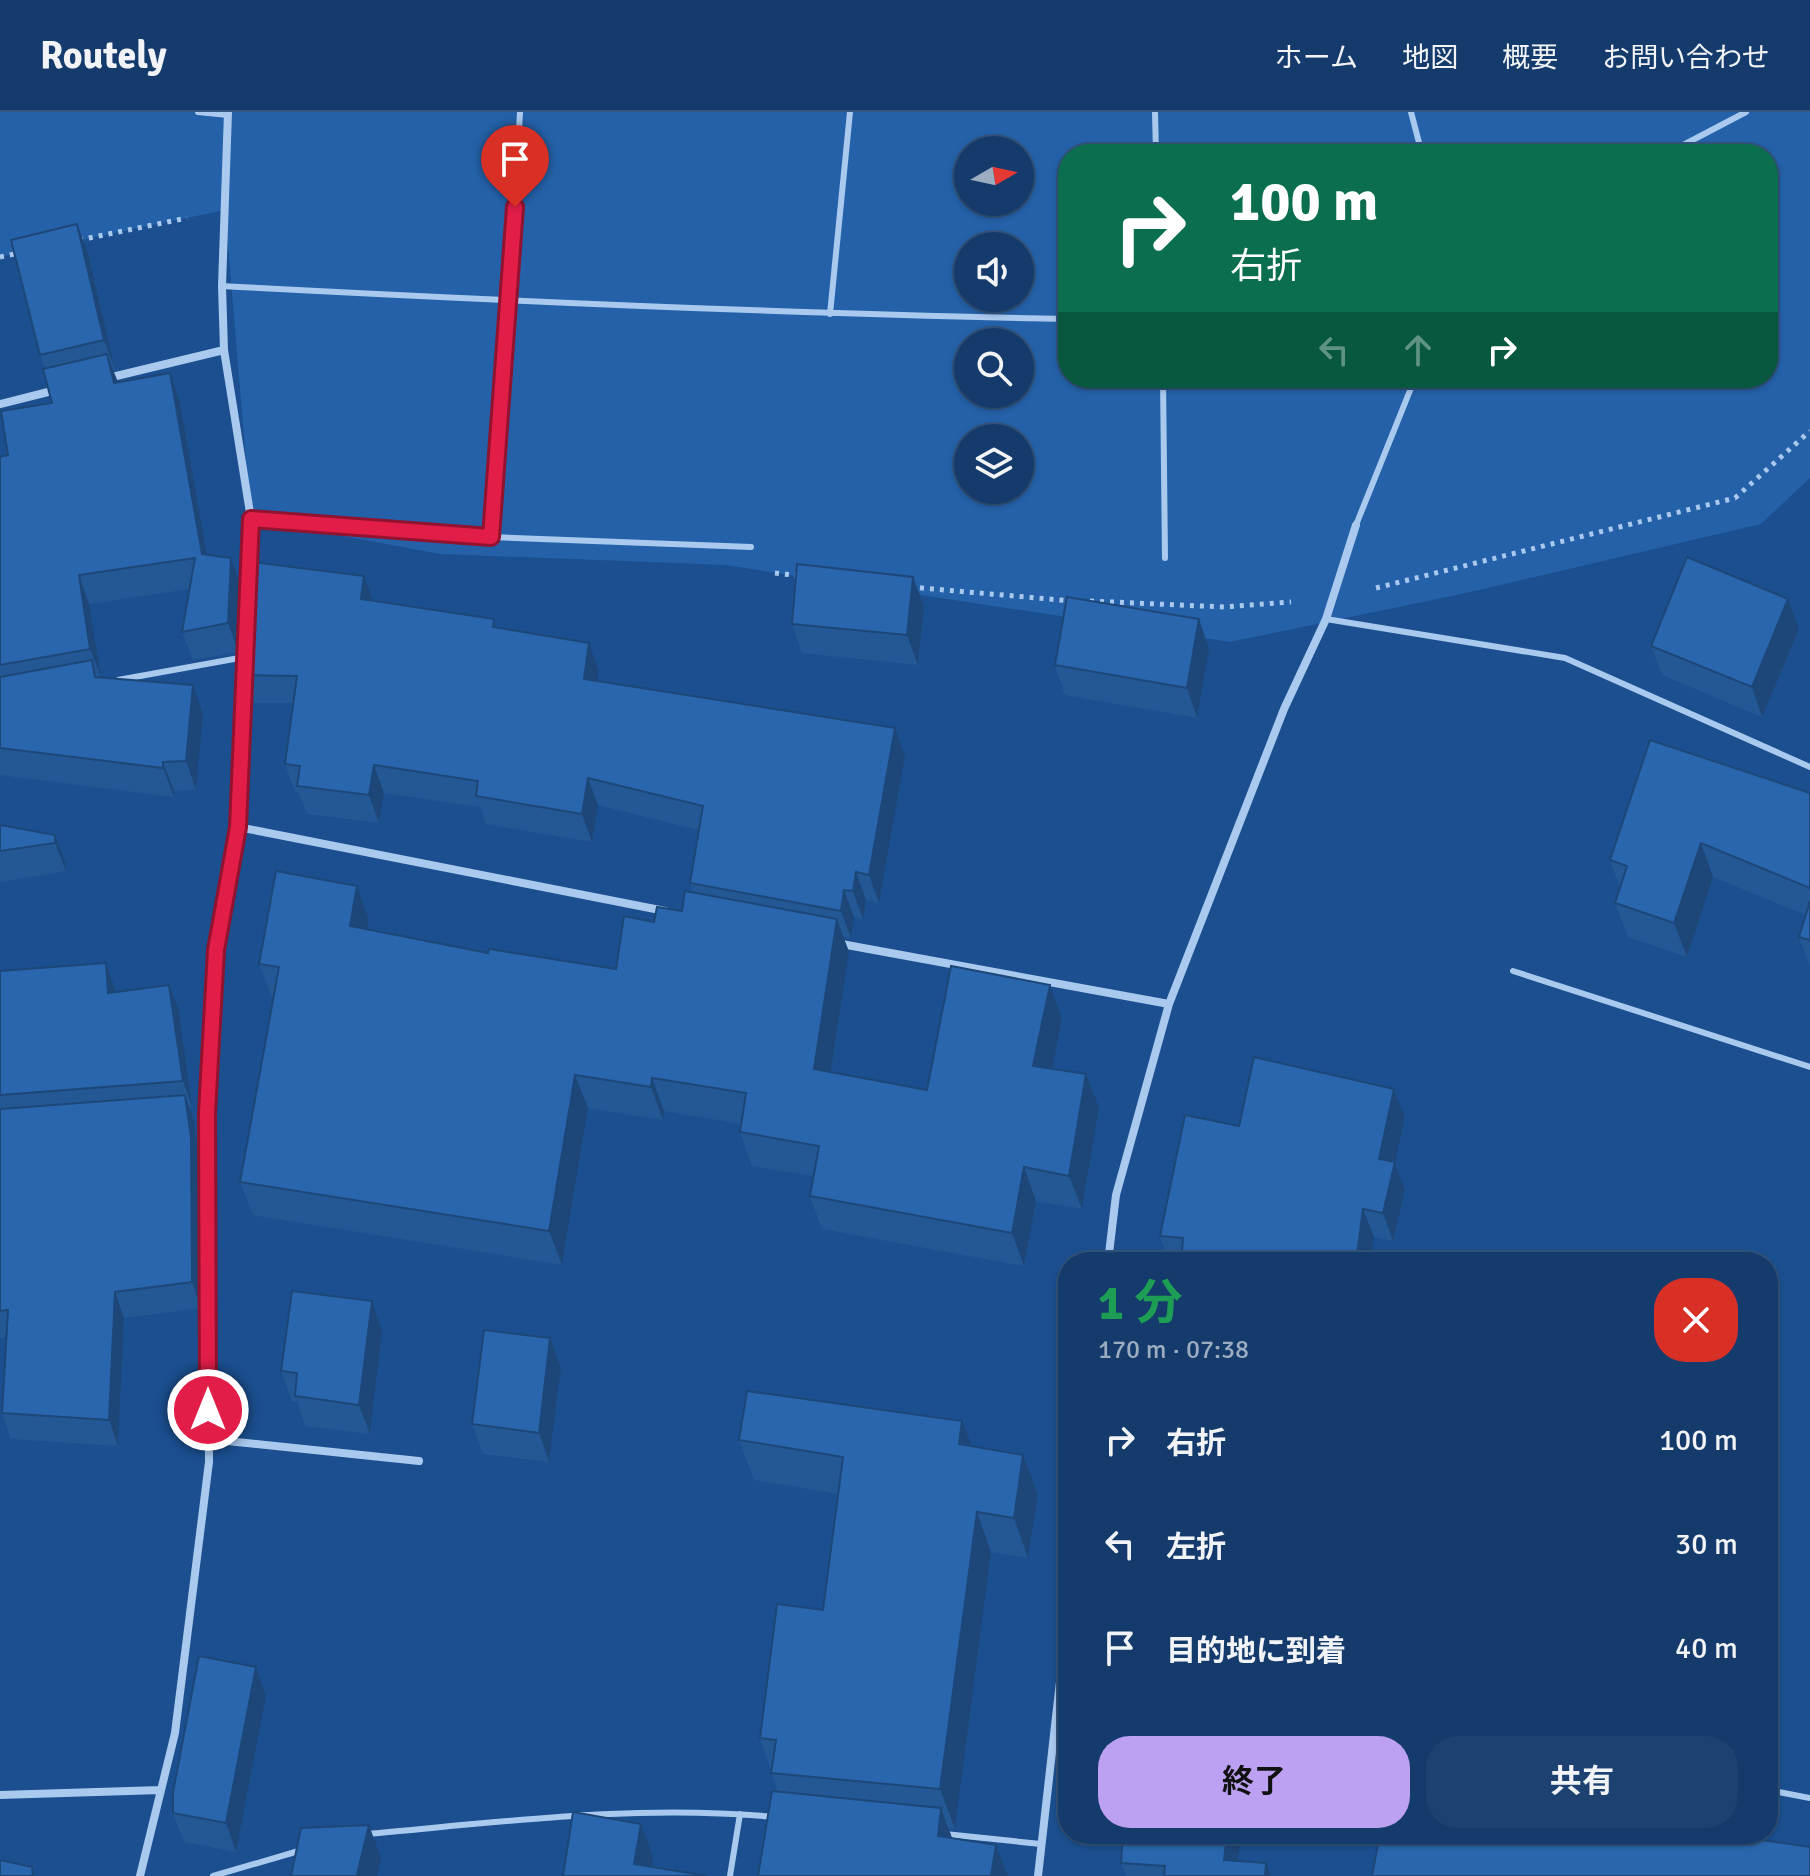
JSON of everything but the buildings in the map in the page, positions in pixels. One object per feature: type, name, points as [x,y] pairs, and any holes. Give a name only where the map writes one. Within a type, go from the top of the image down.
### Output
[{"type":"street","points":[[228,113],[222,286],[224,350],[251,519],[248,580]]},
{"type":"street","points":[[105,379],[224,350]]},
{"type":"street","points":[[0,404],[60,390]]},
{"type":"street","points":[[1109,1252],[1116,1195],[1169,1004],[1284,709],[1326,619],[1356,525]]},
{"type":"street","points":[[140,1876],[175,1733],[209,1462],[207,1113],[216,950],[238,827],[245,642]]},
{"type":"street","points":[[238,827],[670,912]]},
{"type":"street","points":[[826,941],[1169,1004]]},
{"type":"street","points":[[191,1114],[207,1113]]},
{"type":"street","points":[[208,1439],[419,1461]]},
{"type":"street","points":[[1038,1876],[1058,1697]]},
{"type":"street","points":[[0,1795],[161,1790]]},
{"type":"lane","points":[[198,112],[228,113]]},
{"type":"lane","points":[[491,537],[520,112]]},
{"type":"lane","points":[[830,314],[850,112]]},
{"type":"lane","points":[[1155,112],[1156,144]]},
{"type":"lane","points":[[1411,112],[1419,144]]},
{"type":"lane","points":[[1685,144],[1746,112]]},
{"type":"lane","points":[[222,286],[509,302],[1058,319]]},
{"type":"lane","points":[[1163,388],[1165,558]]},
{"type":"lane","points":[[1356,525],[1411,388]]},
{"type":"lane","points":[[251,519],[491,537],[751,547]]},
{"type":"lane","points":[[1326,619],[1565,658],[1810,767]]},
{"type":"lane","points":[[107,682],[245,657]]},
{"type":"lane","points":[[1513,971],[1810,1067]]},
{"type":"lane","points":[[1778,1792],[1810,1798]]},
{"type":"lane","points":[[353,1836],[620,1812],[740,1814],[787,1819]]},
{"type":"lane","points":[[730,1876],[740,1814]]},
{"type":"lane","points":[[930,1833],[1041,1844]]},
{"type":"lane","points":[[213,1876],[311,1848]]},
{"type":"path","points":[[75,241],[225,210]]},
{"type":"path","points":[[0,257],[30,251]]},
{"type":"path","points":[[896,585],[1033,599],[1224,607],[1332,599],[1735,498],[1810,431]]},
{"type":"path","points":[[774,573],[805,576]]},
{"type":"shaded area","points":[[0,112],[1810,112],[1810,478],[1761,524],[1466,593],[1230,642],[725,565],[440,554],[251,519],[225,210],[0,257]]},
{"type":"route","points":[[208,1410],[207,1113],[216,950],[238,827],[251,519],[491,537],[515,207]]}]
